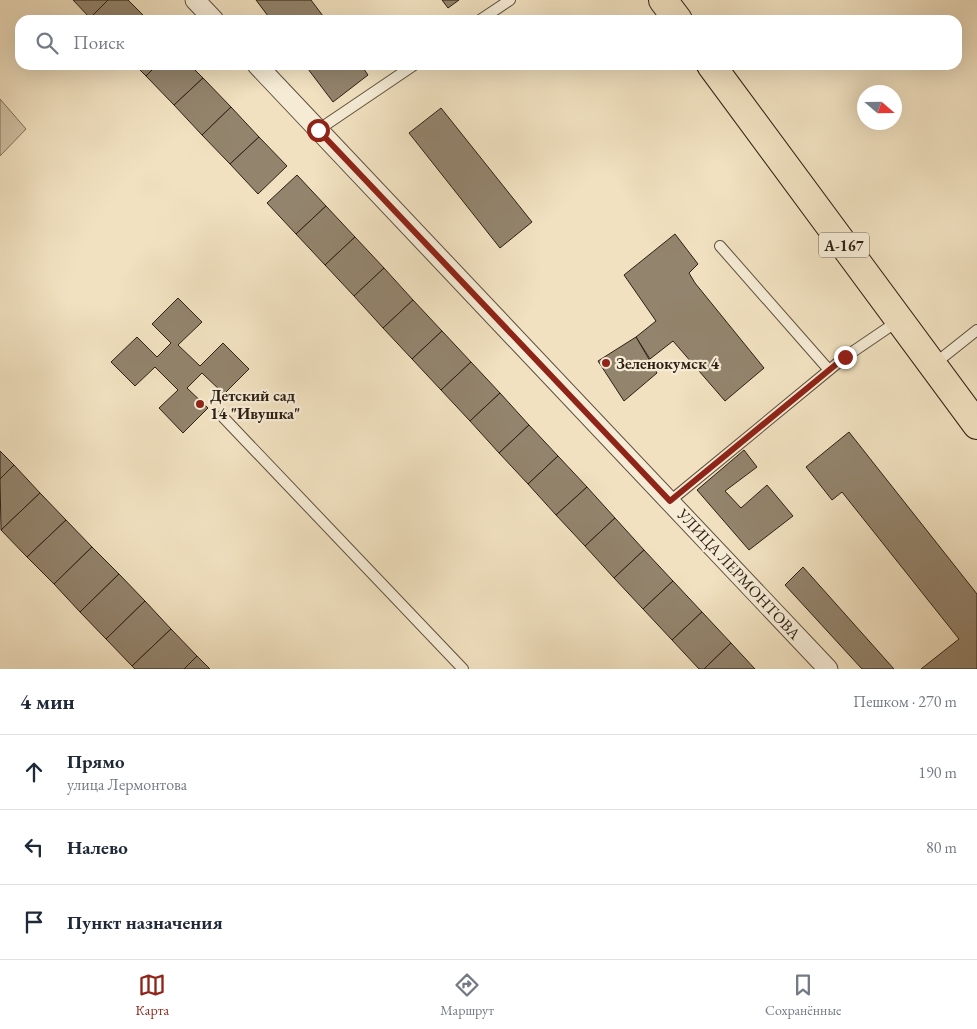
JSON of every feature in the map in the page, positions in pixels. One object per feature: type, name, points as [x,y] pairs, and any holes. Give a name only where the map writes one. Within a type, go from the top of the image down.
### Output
[{"type":"highway","points":[[664,0],[674,15]]},
{"type":"highway","name":"А-167","points":[[715,70],[977,425]]},
{"type":"street","points":[[195,0],[209,15]]},
{"type":"street","name":"УЛИЦА ЛЕРМОНТОВА","points":[[262,70],[828,669]]},
{"type":"lane","points":[[488,15],[510,0]]},
{"type":"lane","points":[[318,130],[407,70]]},
{"type":"lane","points":[[720,246],[829,370]]},
{"type":"lane","points":[[670,501],[845,357],[899,320]]},
{"type":"lane","points":[[933,365],[977,330]]},
{"type":"lane","points":[[222,416],[463,669]]},
{"type":"shaded area","points":[[0,99],[26,129],[0,156]]},
{"type":"building","points":[[73,0],[108,0],[93,15],[87,15]]},
{"type":"building","points":[[108,0],[128,0],[143,15],[93,15]]},
{"type":"building","points":[[256,0],[311,0],[322,15],[267,15]]},
{"type":"building","points":[[442,0],[459,0],[448,8]]},
{"type":"building","points":[[140,70],[152,70],[146,76]]},
{"type":"building","points":[[152,70],[195,70],[203,78],[174,105],[146,76]]},
{"type":"building","points":[[309,70],[364,70],[368,75],[333,102]]},
{"type":"building","points":[[203,78],[231,107],[202,135],[174,105]]},
{"type":"building","points":[[231,107],[259,137],[230,164],[202,135]]},
{"type":"building","points":[[441,108],[532,222],[500,248],[409,133]]},
{"type":"building","points":[[259,137],[287,166],[258,194],[230,164]]},
{"type":"building","points":[[297,175],[326,206],[296,234],[267,203]]},
{"type":"building","points":[[326,206],[355,237],[325,265],[296,234]]},
{"type":"building","points":[[675,234],[698,264],[689,273],[695,283],[764,368],[725,401],[673,341],[650,359],[636,337],[656,321],[624,275]]},
{"type":"building","points":[[355,237],[384,268],[354,296],[325,265]]},
{"type":"building","points":[[384,268],[413,300],[383,328],[354,296]]},
{"type":"building","points":[[178,298],[202,322],[178,345],[200,366],[223,343],[249,369],[224,394],[202,373],[187,388],[208,408],[183,433],[159,408],[178,390],[155,367],[135,386],[111,362],[137,337],[157,357],[171,343],[152,324]]},
{"type":"building","points":[[413,300],[442,331],[412,359],[383,328]]},
{"type":"building","points":[[442,331],[471,362],[441,390],[412,359]]},
{"type":"building","points":[[636,337],[657,373],[624,401],[598,361]]},
{"type":"building","points":[[471,362],[500,393],[470,421],[441,390]]},
{"type":"building","points":[[500,393],[529,425],[499,453],[470,421]]},
{"type":"building","points":[[529,425],[558,456],[528,484],[499,453]]},
{"type":"building","points":[[849,432],[977,594],[977,669],[921,669],[959,639],[842,492],[832,500],[806,467]]},
{"type":"building","points":[[744,450],[757,467],[725,491],[741,508],[767,485],[793,516],[749,550],[697,490]]},
{"type":"building","points":[[0,451],[14,465],[0,479]]},
{"type":"building","points":[[558,456],[587,487],[556,515],[528,484]]},
{"type":"building","points":[[14,465],[40,493],[1,530],[0,479]]},
{"type":"building","points":[[587,487],[615,518],[585,546],[556,515]]},
{"type":"building","points":[[40,493],[66,520],[27,557],[1,530]]},
{"type":"building","points":[[615,518],[644,550],[614,578],[585,546]]},
{"type":"building","points":[[66,520],[92,547],[54,584],[27,557]]},
{"type":"building","points":[[92,547],[119,574],[80,612],[54,584]]},
{"type":"building","points":[[644,550],[673,581],[643,609],[614,578]]},
{"type":"building","points":[[803,567],[894,669],[862,669],[785,585]]},
{"type":"building","points":[[119,574],[145,601],[106,639],[80,612]]},
{"type":"building","points":[[673,581],[702,612],[672,640],[643,609]]},
{"type":"building","points":[[145,601],[171,629],[132,666],[106,639]]},
{"type":"building","points":[[702,612],[731,643],[704,669],[699,669],[672,640]]},
{"type":"building","points":[[171,629],[197,656],[184,669],[135,669],[132,666]]},
{"type":"building","points":[[731,643],[755,669],[704,669]]},
{"type":"building","points":[[197,656],[210,669],[184,669]]},
{"type":"place","name":"Зеленокумск 4","points":[[606,363]]},
{"type":"place","name":"Детский сад 14 \"Ивушка\"","points":[[200,404]]},
{"type":"route","points":[[318,130],[670,501],[845,357]]}]
